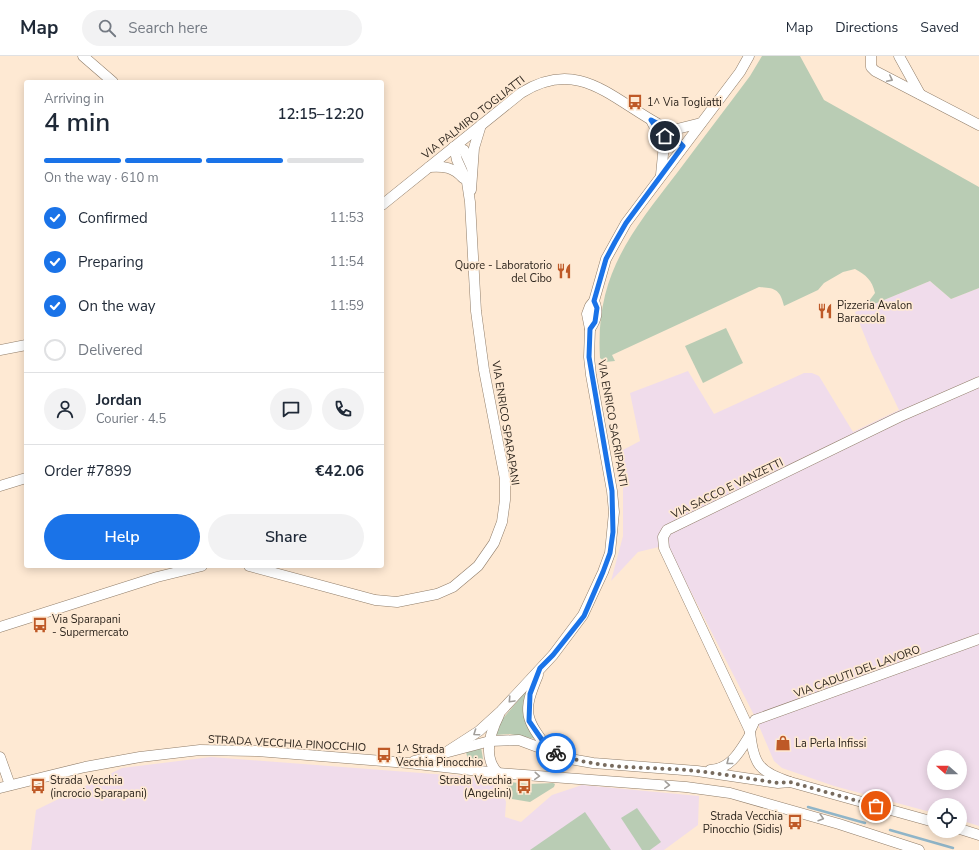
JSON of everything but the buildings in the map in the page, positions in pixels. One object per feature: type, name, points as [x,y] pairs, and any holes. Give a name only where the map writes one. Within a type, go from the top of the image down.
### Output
[{"type":"street","points":[[83,56],[110,80]]},
{"type":"street","name":"VIA ENRICO SACRIPANTI","points":[[448,751],[479,731],[501,711],[553,655],[584,616],[594,594],[610,553],[614,512],[612,491],[589,357],[590,329],[596,316],[597,308],[594,301],[606,259],[615,242],[661,176],[740,72],[749,56]]},
{"type":"street","points":[[871,56],[871,66],[875,71],[979,125]]},
{"type":"street","points":[[899,56],[920,94]]},
{"type":"street","name":"VIA PALMIRO TOGLIATTI","points":[[384,203],[533,84],[561,76],[570,75],[592,82],[651,120],[683,146]]},
{"type":"street","name":"VIA PALMIRO TOGLIATTI","points":[[661,129],[673,130],[702,123]]},
{"type":"street","name":"VIA ENRICO SPARAPANI","points":[[470,202],[474,148],[481,125]]},
{"type":"street","points":[[661,129],[664,144],[661,176]]},
{"type":"street","name":"VIA ENRICO SPARAPANI","points":[[256,568],[375,600],[397,602],[437,594],[453,587],[468,576],[487,555],[494,544],[502,522],[505,500],[505,479],[484,370],[476,311],[470,202],[467,182],[457,160],[454,147],[464,150],[473,170]]},
{"type":"street","points":[[429,167],[445,166],[456,170],[467,182]]},
{"type":"street","points":[[0,350],[24,345]]},
{"type":"street","name":"VIA SACCO E VANZETTI","points":[[790,782],[770,775],[760,767],[756,758],[750,733],[664,548],[663,537],[668,530],[674,527],[899,418],[979,382]]},
{"type":"street","points":[[0,486],[24,479]]},
{"type":"street","points":[[0,627],[156,577],[194,568]]},
{"type":"street","name":"VIA CADUTI DEL LAVORO","points":[[750,733],[755,720],[979,639]]},
{"type":"street","name":"VIA ENRICO SACRIPANTI","points":[[540,668],[530,694],[529,721],[549,750]]},
{"type":"street","name":"VIA ENRICO SACRIPANTI","points":[[490,741],[501,711]]},
{"type":"street","points":[[697,771],[717,770],[728,765],[741,751],[750,733]]},
{"type":"street","name":"STRADA VECCHIA PINOCCHIO","points":[[408,763],[448,751],[490,741],[519,740],[570,759],[593,763],[697,771],[778,783],[790,782],[927,820]]},
{"type":"street","points":[[490,741],[490,761],[498,773]]},
{"type":"street","name":"STRADA VECCHIA PINOCCHIO","points":[[0,788],[84,767],[140,757],[200,750],[257,751],[408,763],[498,773],[686,787],[730,793],[816,817],[919,850]]},
{"type":"street","points":[[0,757],[10,785]]},
{"type":"street","points":[[967,831],[979,835]]},
{"type":"street","points":[[967,833],[979,841]]},
{"type":"shaded area","points":[[930,281],[951,299],[979,288],[979,826],[967,822],[967,798],[927,798],[927,811],[834,786],[782,768],[774,761],[755,717],[667,545],[638,552],[611,581],[623,536],[623,487],[619,452],[640,441],[630,393],[688,371],[714,414],[804,373],[812,373],[819,376],[853,432],[899,410],[872,354],[855,312]]},
{"type":"shaded area","points":[[211,757],[487,778],[501,787],[506,802],[505,817],[521,822],[552,795],[582,785],[699,796],[698,825],[664,850],[31,850],[36,810],[122,768]]},
{"type":"green space","points":[[762,56],[800,56],[824,100],[979,187],[979,288],[951,299],[930,281],[867,307],[866,305],[875,293],[874,288],[868,278],[855,269],[843,272],[824,283],[818,290],[784,306],[781,296],[776,290],[759,287],[612,355],[615,361],[605,362],[600,358],[600,329],[603,303],[619,258],[644,216],[750,76]]},
{"type":"green space","points":[[726,328],[743,363],[703,383],[685,346]]},
{"type":"green space","points":[[526,691],[524,716],[535,739],[510,734],[495,735],[500,722]]},
{"type":"green space","points":[[481,747],[484,765],[469,764],[466,752]]},
{"type":"green space","points":[[507,783],[555,784],[554,787],[530,802],[512,799]]},
{"type":"green space","points":[[637,808],[661,842],[650,850],[642,850],[621,818]]},
{"type":"green space","points":[[585,812],[611,850],[530,850]]},
{"type":"waterway","points":[[808,807],[865,823]]},
{"type":"waterway","points":[[890,830],[953,848]]},
{"type":"way so far","points":[[556,753],[570,759],[593,763],[697,771],[778,783],[790,782],[876,806]]},
{"type":"place","name":"1^ Via Togliatti","points":[[635,102]]},
{"type":"place","name":"Quore - Laboratorio del Cibo","points":[[564,271]]},
{"type":"place","name":"Pizzeria Avalon Baraccola","points":[[825,311]]},
{"type":"place","name":"Via Sparapani - Supermercato","points":[[40,625]]},
{"type":"place","name":"La Perla Infissi","points":[[783,743]]},
{"type":"place","name":"1^ Strada Vecchia Pinocchio","points":[[384,755]]},
{"type":"place","name":"Strada Vecchia (incrocio Sparapani)","points":[[38,786]]},
{"type":"place","name":"Strada Vecchia (Angelini)","points":[[524,786]]},
{"type":"place","name":"Strada Vecchia Pinocchio (Sidis)","points":[[795,822]]},
{"type":"route","points":[[556,753],[549,750],[534,731],[529,721],[528,708],[530,694],[540,668],[553,655],[584,616],[610,553],[613,532],[614,512],[612,491],[589,357],[590,329],[595,322],[597,308],[594,301],[606,259],[615,242],[626,223],[683,146],[664,127],[651,120],[658,130],[665,136]]}]
